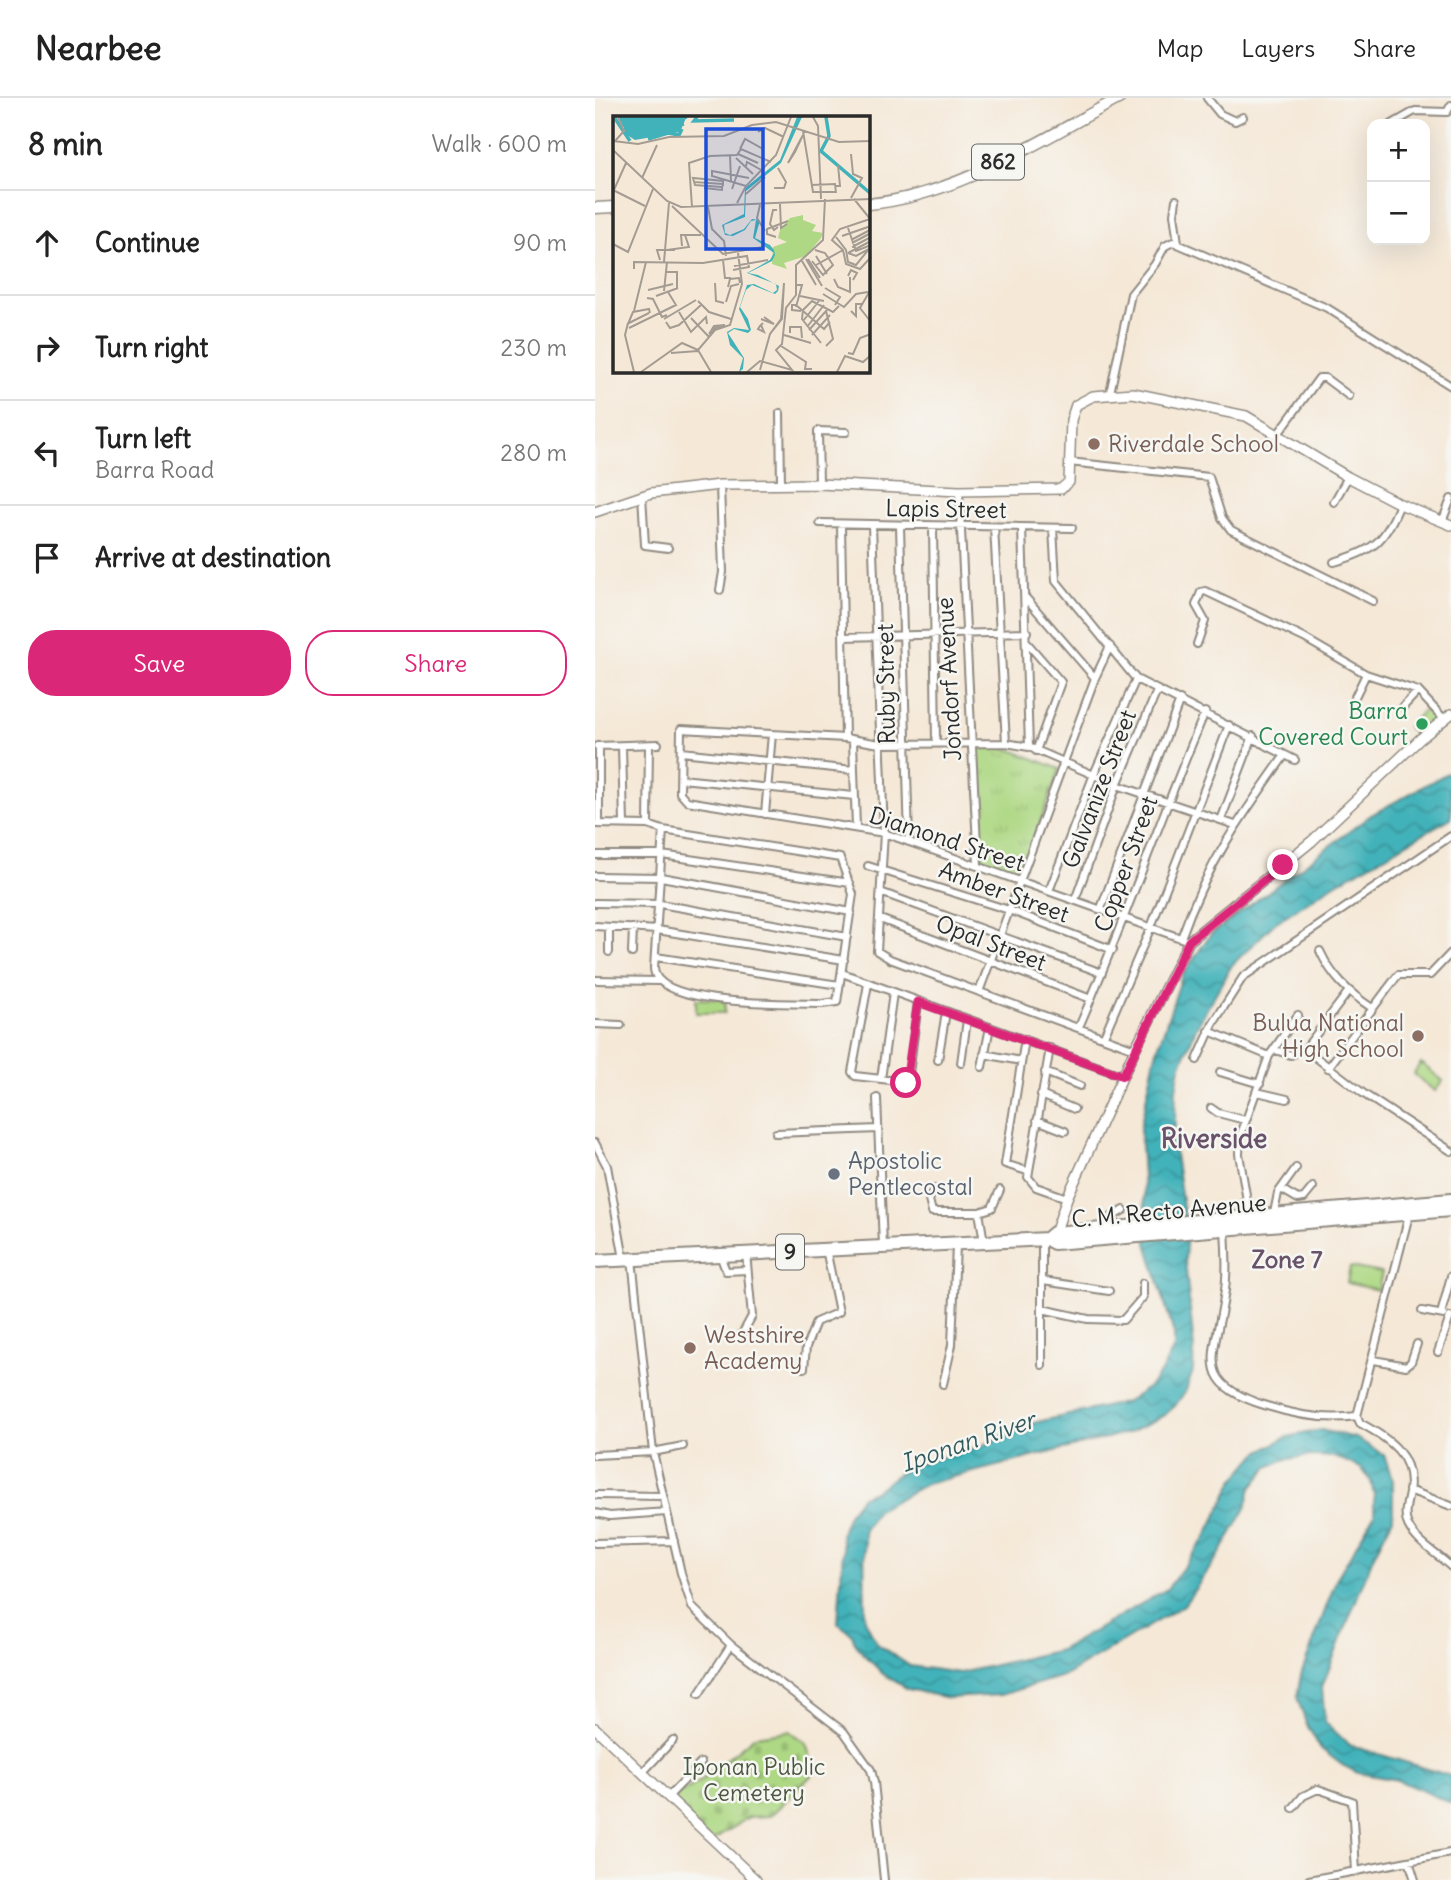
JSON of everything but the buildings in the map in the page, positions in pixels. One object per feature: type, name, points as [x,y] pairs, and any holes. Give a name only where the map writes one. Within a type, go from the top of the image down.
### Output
[{"type":"highway","name":"C. M. Recto Avenue","points":[[1049,1239],[1136,1225],[1203,1224],[1225,1227],[1274,1213],[1451,1200]]},
{"type":"highway","name":"C. M. Recto Avenue","points":[[1049,1239],[1119,1236],[1250,1220],[1451,1210]]},
{"type":"highway","name":"9","points":[[595,1261],[1049,1239]]},
{"type":"main road","name":"862","points":[[870,204],[929,191],[972,175],[1120,98]]},
{"type":"main road","points":[[595,208],[613,207]]},
{"type":"street","points":[[1207,98],[1226,118],[1235,121],[1243,117]]},
{"type":"street","points":[[1399,119],[1409,112],[1447,112],[1451,105]]},
{"type":"street","points":[[1176,200],[1174,214],[1178,243]]},
{"type":"street","points":[[1110,393],[1133,288],[1155,264],[1169,242],[1178,243],[1327,308],[1451,386]]},
{"type":"street","points":[[1278,434],[1319,378],[1325,378],[1349,396]]},
{"type":"street","points":[[595,512],[642,495],[720,485],[819,484],[959,491],[1061,489],[1069,482],[1071,421],[1076,405],[1093,396],[1110,393],[1133,393],[1246,416],[1348,477],[1400,504],[1446,523],[1451,499]]},
{"type":"street","points":[[780,413],[781,484]]},
{"type":"street","points":[[819,484],[818,431],[846,432]]},
{"type":"street","points":[[1069,461],[1209,477],[1221,518],[1231,530],[1374,601]]},
{"type":"street","points":[[1333,502],[1348,477]]},
{"type":"street","points":[[720,485],[723,572],[720,590]]},
{"type":"street","name":"Jondorf Avenue","points":[[959,491],[964,636],[978,865]]},
{"type":"street","points":[[642,495],[645,545],[668,548]]},
{"type":"street","points":[[1334,562],[1353,556],[1382,540],[1400,504]]},
{"type":"street","name":"Lapis Street","points":[[820,523],[960,528],[1072,528]]},
{"type":"street","points":[[841,525],[845,738]]},
{"type":"street","points":[[872,526],[884,833],[883,893],[877,947],[881,955],[1135,1049]]},
{"type":"street","name":"Ruby Street","points":[[900,526],[904,743],[909,842]]},
{"type":"street","points":[[933,527],[932,636],[936,742]]},
{"type":"street","points":[[994,527],[1006,743]]},
{"type":"street","points":[[1023,528],[1033,749]]},
{"type":"street","points":[[1053,528],[1056,581],[1136,680],[1254,736],[1295,760]]},
{"type":"street","points":[[1185,940],[1312,841],[1447,716],[1418,691],[1366,674],[1304,638],[1205,591],[1196,605],[1205,621],[1197,644]]},
{"type":"street","points":[[1026,598],[1095,678]]},
{"type":"street","points":[[843,637],[904,638],[1027,632]]},
{"type":"street","points":[[1027,643],[1061,682],[1033,749]]},
{"type":"street","points":[[979,992],[1109,646]]},
{"type":"street","points":[[1352,703],[1366,674]]},
{"type":"street","points":[[1049,891],[1094,774],[1136,680]]},
{"type":"street","name":"Galvanize Street","points":[[1075,900],[1117,785],[1157,691]]},
{"type":"street","points":[[1403,707],[1418,691]]},
{"type":"street","points":[[1101,908],[1180,700]]},
{"type":"street","name":"Copper Street","points":[[1079,1027],[1113,950],[1167,801],[1205,712]]},
{"type":"street","points":[[1104,1036],[1151,927],[1229,725]]},
{"type":"street","points":[[854,796],[681,779],[680,731],[684,727],[845,738],[880,744],[1006,743],[1033,749],[1117,785],[1235,825]]},
{"type":"street","points":[[765,814],[772,734]]},
{"type":"street","points":[[1221,820],[1254,736]]},
{"type":"street","points":[[853,741],[856,827]]},
{"type":"street","points":[[595,980],[659,981],[690,997],[822,1004],[837,1002],[851,912],[850,883],[843,862],[835,856],[663,831],[647,825],[597,824],[597,746],[658,744]]},
{"type":"street","points":[[647,825],[649,745]]},
{"type":"street","points":[[622,746],[624,824]]},
{"type":"street","points":[[681,752],[853,769]]},
{"type":"street","points":[[1042,1365],[1042,1281],[1049,1239],[1185,940],[1198,890],[1235,825],[1285,755]]},
{"type":"street","name":"Diamond Street","points":[[681,779],[681,796],[687,801],[884,833],[1185,940]]},
{"type":"street","points":[[659,981],[655,975],[663,831]]},
{"type":"street","points":[[1197,1060],[1209,1031],[1235,987],[1253,969],[1363,898],[1451,836]]},
{"type":"street","points":[[595,855],[661,855],[850,883]]},
{"type":"street","name":"Amber Street","points":[[868,866],[1009,910],[1113,950]]},
{"type":"street","points":[[595,876],[661,877],[851,912]]},
{"type":"street","points":[[883,893],[1102,974]]},
{"type":"street","points":[[595,903],[660,904],[847,937]]},
{"type":"street","name":"Opal Street","points":[[880,919],[1091,999]]},
{"type":"street","points":[[595,926],[657,930],[844,960]]},
{"type":"street","points":[[609,927],[609,952]]},
{"type":"street","points":[[632,953],[633,928]]},
{"type":"street","points":[[1320,951],[1330,973],[1348,992],[1372,1009]]},
{"type":"street","points":[[1328,1068],[1398,975],[1430,975],[1451,953]]},
{"type":"street","points":[[656,957],[838,985]]},
{"type":"street","points":[[842,973],[1123,1076]]},
{"type":"street","points":[[868,984],[852,1072],[855,1076],[908,1082],[918,1002]]},
{"type":"street","points":[[1275,1050],[1291,1055],[1305,1049],[1348,992]]},
{"type":"street","points":[[881,1079],[893,993]]},
{"type":"street","points":[[938,1060],[946,1012]]},
{"type":"street","points":[[1250,1220],[1239,1154],[1245,1120],[1269,1056],[1298,1015]]},
{"type":"street","points":[[961,1063],[967,1020]]},
{"type":"street","points":[[595,1024],[621,1025]]},
{"type":"street","points":[[982,1067],[990,1027]]},
{"type":"street","points":[[1209,1031],[1269,1056]]},
{"type":"street","points":[[1025,1039],[1005,1164],[1027,1171]]},
{"type":"street","points":[[1050,1048],[1027,1171],[1029,1181],[1036,1187],[1067,1198]]},
{"type":"street","points":[[1305,1049],[1328,1068],[1451,1152]]},
{"type":"street","points":[[984,1054],[1021,1061]]},
{"type":"street","points":[[1045,1072],[1080,1087]]},
{"type":"street","points":[[1220,1072],[1260,1084]]},
{"type":"street","points":[[1257,1092],[1287,1099]]},
{"type":"street","points":[[1041,1095],[1074,1109]]},
{"type":"street","points":[[877,1098],[883,1247]]},
{"type":"street","points":[[1211,1108],[1245,1120]]},
{"type":"street","points":[[1037,1120],[1065,1131]]},
{"type":"street","points":[[776,1133],[878,1129]]},
{"type":"street","points":[[595,1143],[607,1166],[628,1259],[653,1452],[685,1592],[692,1607],[731,1645],[826,1716],[857,1748],[871,1770],[874,1782],[884,1880]]},
{"type":"street","points":[[1274,1213],[1281,1189],[1296,1168]]},
{"type":"street","points":[[1281,1189],[1298,1199],[1304,1198],[1313,1186]]},
{"type":"street","points":[[934,1189],[929,1200],[932,1212],[979,1212],[992,1208],[1000,1190]]},
{"type":"street","points":[[1107,1228],[1108,1219],[1124,1210]]},
{"type":"street","points":[[979,1212],[984,1244]]},
{"type":"street","points":[[1409,1213],[1374,1360],[1357,1416],[1360,1423],[1400,1450],[1410,1473],[1405,1515],[1409,1527],[1416,1538],[1451,1567]]},
{"type":"street","points":[[1225,1227],[1225,1292],[1213,1350],[1220,1380],[1227,1390],[1240,1397],[1283,1411],[1337,1418],[1357,1416]]},
{"type":"street","points":[[943,1384],[952,1345],[956,1245]]},
{"type":"street","points":[[804,1368],[806,1347],[815,1322],[839,1312],[826,1249]]},
{"type":"street","points":[[740,1338],[753,1316],[747,1254]]},
{"type":"street","points":[[720,1255],[726,1271],[747,1270]]},
{"type":"street","points":[[1441,1314],[1451,1276]]},
{"type":"street","points":[[1042,1281],[1109,1291]]},
{"type":"street","points":[[1042,1309],[1088,1319],[1123,1320],[1143,1297],[1143,1283]]},
{"type":"street","points":[[1422,1311],[1450,1317],[1438,1352]]},
{"type":"street","points":[[1374,1360],[1406,1366],[1411,1362],[1417,1344]]},
{"type":"street","points":[[595,1455],[653,1452],[683,1446]]},
{"type":"street","points":[[1409,1490],[1451,1506]]},
{"type":"street","points":[[597,1495],[663,1496]]},
{"type":"street","points":[[595,1513],[610,1516],[667,1513]]},
{"type":"street","points":[[595,1543],[674,1541]]},
{"type":"street","points":[[699,1694],[731,1645]]},
{"type":"street","points":[[595,1728],[755,1880]]},
{"type":"street","points":[[642,1773],[673,1740]]},
{"type":"street","points":[[669,1796],[701,1763]]},
{"type":"street","points":[[1293,1808],[1303,1796],[1318,1789],[1351,1799],[1356,1872]]},
{"type":"street","points":[[1309,1880],[1450,1853]]},
{"type":"street","points":[[1409,1861],[1415,1880]]},
{"type":"green space","name":"Barra Covered Court","points":[[1425,709],[1437,721],[1419,739],[1407,727]]},
{"type":"green space","points":[[976,747],[1004,747],[1060,769],[1020,876],[982,862]]},
{"type":"green space","points":[[696,999],[725,999],[725,1013],[696,1013]]},
{"type":"green space","points":[[1421,1063],[1443,1081],[1435,1091],[1413,1074]]},
{"type":"green space","points":[[1350,1267],[1382,1273],[1378,1290],[1347,1283]]},
{"type":"green space","name":"Iponan Public Cemetery","points":[[789,1731],[806,1743],[815,1772],[770,1816],[749,1817],[711,1842],[669,1800],[699,1782],[755,1736]]},
{"type":"water","points":[[1451,771],[1451,818],[1335,884],[1275,923],[1232,965],[1197,1026],[1180,1067],[1176,1089],[1174,1148],[1187,1233],[1185,1260],[1194,1348],[1193,1371],[1186,1390],[1175,1406],[1162,1417],[1130,1432],[926,1484],[877,1510],[864,1530],[865,1620],[877,1644],[910,1666],[960,1673],[1060,1650],[1167,1589],[1206,1537],[1234,1480],[1257,1453],[1287,1437],[1321,1430],[1356,1438],[1384,1455],[1393,1481],[1393,1518],[1374,1555],[1322,1687],[1325,1722],[1349,1745],[1451,1776],[1451,1803],[1397,1780],[1358,1773],[1342,1765],[1320,1748],[1306,1723],[1297,1697],[1301,1675],[1337,1578],[1374,1515],[1371,1481],[1361,1468],[1336,1457],[1308,1456],[1283,1460],[1268,1467],[1251,1488],[1246,1508],[1221,1552],[1184,1605],[1066,1675],[1001,1695],[948,1698],[908,1689],[883,1674],[856,1646],[852,1634],[838,1623],[843,1550],[841,1533],[848,1514],[862,1496],[877,1490],[907,1467],[980,1447],[1024,1425],[1126,1402],[1149,1387],[1174,1348],[1174,1334],[1147,1243],[1140,1128],[1155,1057],[1182,976],[1210,935],[1371,815]]},
{"type":"place","name":"Riverdale School","points":[[1094,444]]},
{"type":"place","name":"Barra Covered Court","points":[[1422,724]]},
{"type":"place","name":"Bulua National High School","points":[[1418,1036]]},
{"type":"place","name":"Apostolic Pentlecostal","points":[[834,1174]]},
{"type":"place","name":"Westshire Academy","points":[[690,1348]]},
{"type":"district","name":"Riverside","points":[[1214,1139]]},
{"type":"district","name":"Zone 7","points":[[1287,1260]]},
{"type":"route","points":[[906,1083],[918,1002],[1123,1076],[1189,941],[1197,932],[1232,909],[1283,865]]},
{"type":"water label","name":"Iponan River","points":[[968,1442]]}]
